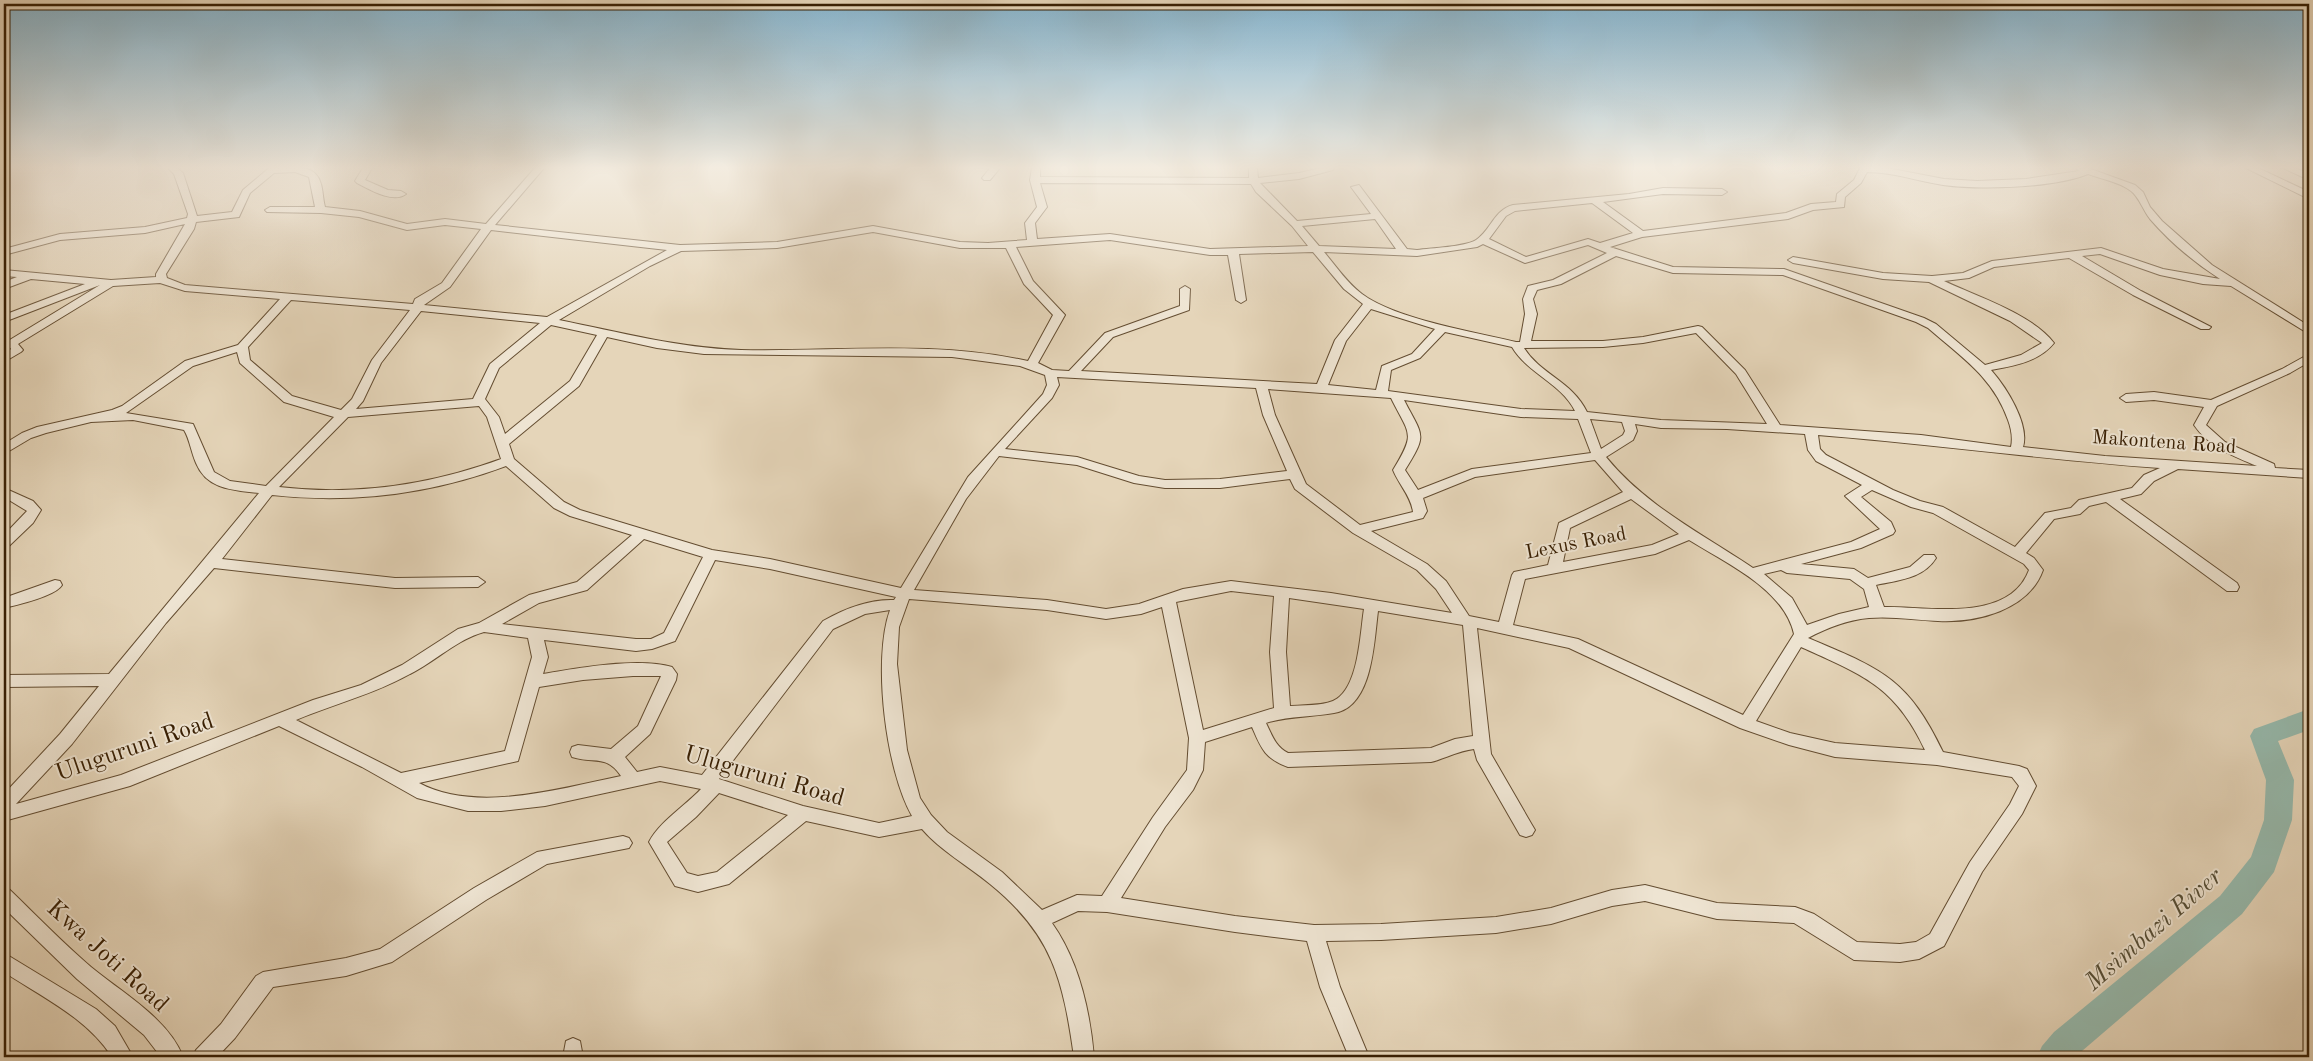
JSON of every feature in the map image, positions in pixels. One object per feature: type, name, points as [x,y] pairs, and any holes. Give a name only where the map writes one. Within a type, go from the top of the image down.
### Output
[{"type":"street","points":[[4,252],[60,238],[145,230],[191,220],[213,218]]},
{"type":"street","points":[[376,218],[384,222],[407,228],[441,221],[680,248],[777,245],[874,229],[960,244],[1010,245],[1110,237],[1191,251],[1233,252],[1343,248],[1405,253],[1468,246],[1483,240],[1500,218]]},
{"type":"street","points":[[4,805],[45,762],[161,619],[211,563],[268,491],[345,414],[361,395],[376,362],[418,307],[419,301],[446,285],[496,218]]},
{"type":"street","points":[[1032,243],[1030,223],[1034,218]]},
{"type":"street","points":[[1288,218],[1348,287],[1369,304],[1397,315],[1442,328],[1520,345],[1622,342],[1698,329],[1741,372],[1776,429]]},
{"type":"street","points":[[1295,224],[1363,218]]},
{"type":"street","points":[[1380,218],[1405,253]]},
{"type":"street","points":[[1618,218],[1641,234]]},
{"type":"street","points":[[1601,246],[1641,234],[1776,218]]},
{"type":"street","points":[[2155,218],[2208,267],[2276,308],[2309,331]]},
{"type":"street","points":[[162,280],[161,274],[189,229],[191,220]]},
{"type":"street","points":[[4,273],[105,282],[162,280],[184,288],[550,320],[702,351],[925,352],[970,356],[1031,365],[1050,373],[1074,372],[1128,379],[1322,388],[1396,395],[1486,409],[1628,419],[1662,424],[1776,429],[1921,440],[2016,450],[2020,437],[2010,410],[1993,380],[1932,326],[1920,320],[1784,272],[1728,270],[1700,272],[1673,270],[1652,266],[1601,246],[1583,243],[1525,260],[1483,240]]},
{"type":"street","points":[[1010,245],[1028,282],[1059,315],[1031,365]]},
{"type":"street","points":[[478,402],[494,366],[550,320],[646,264],[680,248]]},
{"type":"street","points":[[1793,260],[1883,276],[1932,279],[1965,276],[1992,264],[2101,250],[2160,272],[2203,281],[2232,283]]},
{"type":"street","points":[[1233,252],[1241,300]]},
{"type":"street","points":[[1615,253],[1556,282],[1532,288],[1528,299],[1530,314],[1520,345],[1524,358],[1535,369],[1570,395],[1582,416],[1598,456],[1632,493],[1751,573],[1785,600],[1801,622],[1801,637]]},
{"type":"street","points":[[2072,255],[2137,293],[2205,327]]},
{"type":"street","points":[[4,286],[32,275]]},
{"type":"street","points":[[1932,279],[2026,326],[2045,338],[2048,343],[2031,356],[2015,362],[1980,369]]},
{"type":"street","points":[[4,320],[105,282]]},
{"type":"street","points":[[4,359],[18,350],[12,343],[105,282]]},
{"type":"street","points":[[1074,372],[1110,335],[1118,330],[1185,308],[1185,289]]},
{"type":"street","points":[[5,447],[36,432],[116,413],[139,403],[184,366],[242,347],[289,296]]},
{"type":"street","points":[[1322,388],[1341,340],[1369,304]]},
{"type":"street","points":[[1381,394],[1386,368],[1416,356],[1442,328]]},
{"type":"street","points":[[502,443],[575,383],[604,332]]},
{"type":"street","points":[[242,347],[244,361],[288,399],[329,413],[345,414],[407,410],[478,402],[485,404],[508,461],[558,505],[575,513],[711,555],[770,564],[902,600],[1047,605],[1106,614],[1141,609],[1198,590],[1230,586],[1282,591],[1467,621],[1573,643],[1746,724],[1789,739],[1835,750],[1937,758],[2013,771],[2021,774],[2028,786],[2016,809],[1976,867],[1960,900],[1936,940],[1919,950],[1900,953],[1854,951],[1807,920],[1795,915],[1717,911],[1645,893],[1612,898],[1551,916],[1496,925],[1314,933],[1235,924],[1107,904],[1078,902],[1040,919]]},
{"type":"street","points":[[2126,398],[2154,396],[2212,404],[2279,374],[2309,357]]},
{"type":"street","points":[[1050,373],[1053,385],[1048,395],[997,452],[964,493],[902,600],[892,628],[889,663],[899,760],[914,805],[926,821],[942,837],[1021,897],[1040,919],[1069,972],[1078,1008],[1084,1057]]},
{"type":"street","points":[[1261,384],[1268,415],[1300,486],[1308,494],[1358,530],[1422,567],[1441,585],[1467,621],[1469,646],[1480,708],[1480,742],[1483,755],[1526,830]]},
{"type":"street","points":[[1358,530],[1418,515],[1420,511],[1416,496],[1404,481],[1400,470],[1414,445],[1415,434],[1396,395]]},
{"type":"street","points":[[2212,404],[2200,425],[2203,431],[2219,443],[2277,471]]},
{"type":"street","points":[[94,419],[133,416],[189,427],[207,472],[216,480],[268,491],[364,493],[410,488],[470,475],[508,461]]},
{"type":"street","points":[[1416,496],[1472,473],[1598,456],[1629,437],[1631,431],[1628,419]]},
{"type":"street","points":[[1746,724],[1801,637],[1838,618],[1878,612],[1947,616],[1966,615],[2012,602],[2022,595],[2036,570],[2029,561],[1932,507],[1918,506],[1872,486],[1815,453],[1811,432]]},
{"type":"street","name":"Makontena Road","points":[[2016,450],[2097,460],[2304,474]]},
{"type":"street","points":[[997,452],[1068,460],[1088,464],[1131,479],[1158,484],[1220,484],[1294,474]]},
{"type":"street","points":[[2017,554],[2050,516],[2075,511],[2084,503],[2136,491],[2149,478],[2177,465]]},
{"type":"street","points":[[2304,474],[2309,487]]},
{"type":"street","points":[[1751,573],[1856,545],[1888,531],[1886,525],[1852,496],[1872,486]]},
{"type":"street","points":[[4,492],[28,504],[34,510],[28,520],[4,543]]},
{"type":"street","points":[[1555,567],[1564,526],[1632,493]]},
{"type":"street","points":[[2108,498],[2232,587]]},
{"type":"street","name":"Uluguruni Road","points":[[4,814],[124,781],[319,704],[367,689],[407,669],[463,632],[484,627],[534,599],[582,586],[643,534]]},
{"type":"street","name":"Lexus Road","points":[[1505,628],[1519,575],[1555,567],[1607,560],[1655,549],[1691,534]]},
{"type":"street","points":[[484,627],[636,645],[661,642],[670,637],[711,555]]},
{"type":"street","points":[[1866,583],[1915,570],[1929,558]]},
{"type":"street","points":[[211,563],[395,584],[478,582]]},
{"type":"street","points":[[1779,567],[1854,574],[1866,583],[1878,612]]},
{"type":"street","points":[[4,603],[37,593],[55,585]]},
{"type":"street","points":[[1282,591],[1276,635],[1278,684],[1283,714]]},
{"type":"street","points":[[1107,904],[1159,822],[1187,785],[1194,770],[1197,738],[1189,708],[1168,599]]},
{"type":"street","points":[[803,813],[723,878],[698,884],[681,880],[658,842],[662,835],[690,812],[828,625],[840,618],[902,600]]},
{"type":"street","points":[[1197,738],[1256,719],[1336,707],[1349,698],[1361,677],[1372,605]]},
{"type":"street","points":[[399,780],[512,756],[540,657],[535,633]]},
{"type":"street","points":[[1801,637],[1868,672],[1884,682],[1902,698],[1919,722],[1937,758]]},
{"type":"street","points":[[533,682],[581,673],[613,670],[667,671],[669,674],[668,680],[644,730],[614,757]]},
{"type":"street","points":[[4,681],[112,680]]},
{"type":"street","points":[[1256,719],[1272,752],[1277,758],[1288,760],[1431,755],[1443,752],[1454,745],[1480,742]]},
{"type":"street","name":"Uluguruni Road","points":[[281,720],[368,762],[423,793],[468,804],[501,804],[546,799],[660,774],[711,784],[803,813],[879,830],[926,821]]},
{"type":"street","points":[[578,752],[614,757],[624,763],[632,779]]},
{"type":"street","points":[[203,1057],[228,1032],[264,982],[270,978],[346,967],[385,956],[480,894],[543,857],[623,843]]},
{"type":"street","name":"Kwa Joti Road","points":[[4,896],[84,974],[123,1003],[151,1028],[173,1057]]},
{"type":"street","points":[[1314,933],[1330,987],[1359,1057]]},
{"type":"street","points":[[4,962],[89,1016],[108,1033],[123,1057]]},
{"type":"waterway","name":"Msimbazi River","points":[[2054,1057],[2066,1043],[2231,905],[2264,863],[2278,820],[2280,780],[2263,736],[2309,719]]}]
